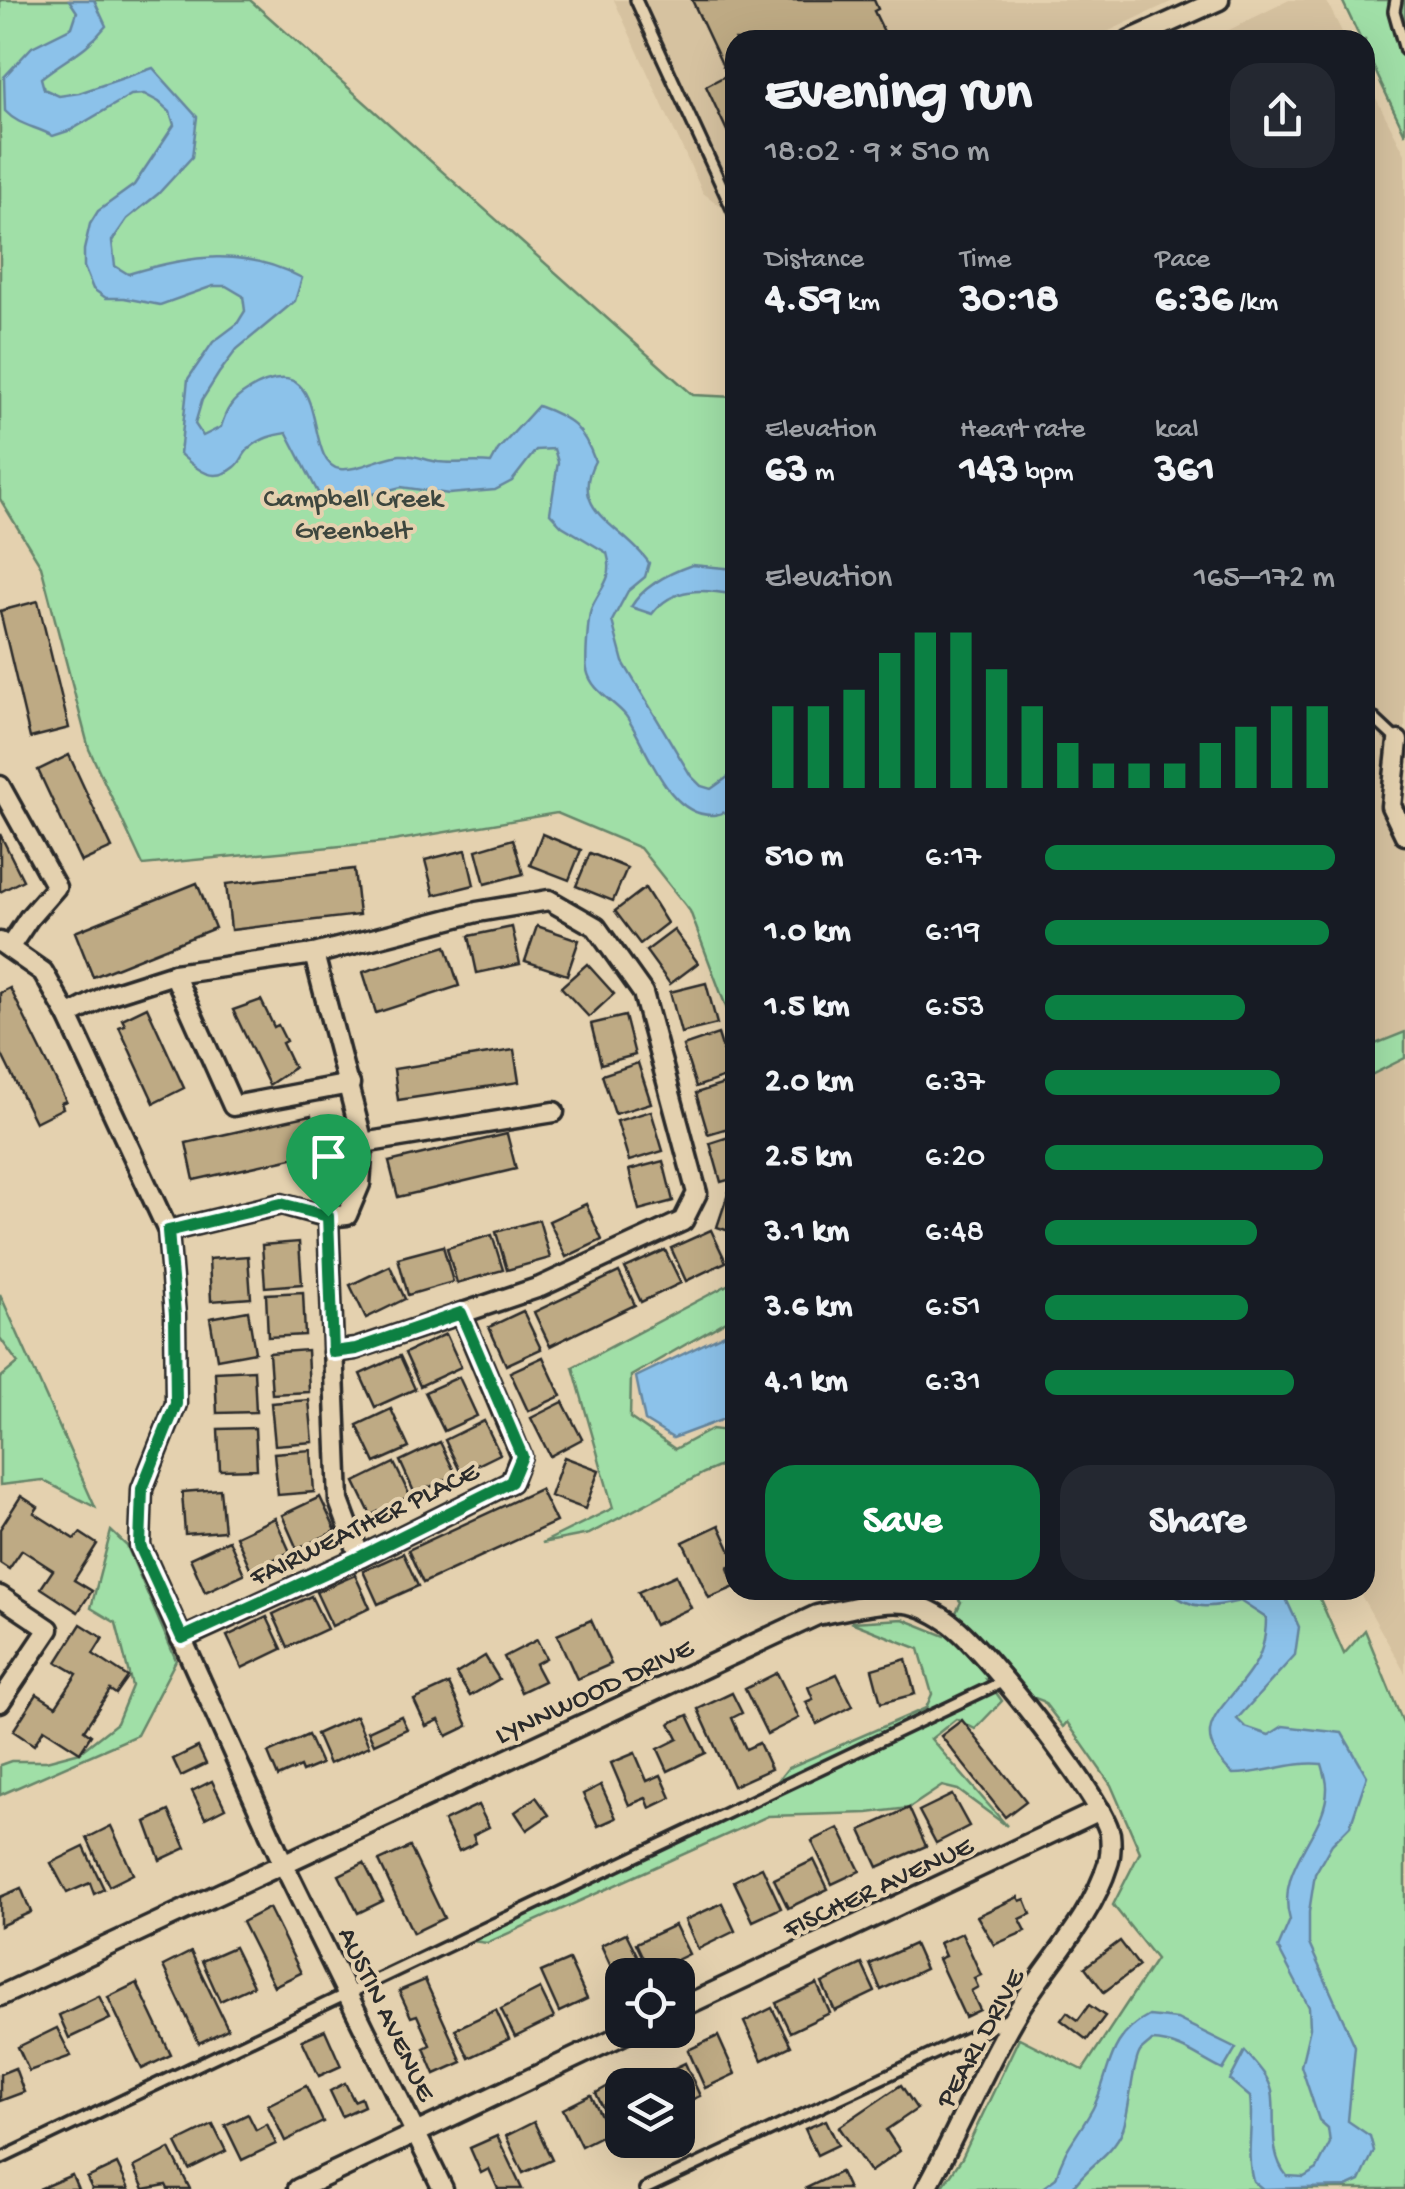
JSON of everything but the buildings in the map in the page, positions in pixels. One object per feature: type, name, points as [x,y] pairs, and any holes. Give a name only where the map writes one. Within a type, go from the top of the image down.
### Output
[{"type":"street","points":[[1152,30],[1219,0]]},
{"type":"street","points":[[1398,741],[1392,806],[1405,835]]},
{"type":"street","points":[[0,786],[56,887],[5,945],[43,972],[68,1016],[168,1231],[281,1204],[328,1216],[347,1215],[360,1184],[363,1143],[314,954]]},
{"type":"street","points":[[68,1016],[108,995],[174,974],[314,954],[477,912],[549,900],[596,927],[643,993],[698,1193],[682,1221],[540,1286],[356,1349],[333,1352]]},
{"type":"street","points":[[174,974],[233,1106],[350,1084]]},
{"type":"street","points":[[363,1143],[554,1112]]},
{"type":"street","points":[[328,1216],[338,1501],[360,1557]]},
{"type":"street","name":"AUSTIN AVENUE","points":[[168,1231],[175,1315],[176,1404],[142,1489],[140,1546],[283,1863],[444,2189]]},
{"type":"street","name":"FAIRWEATHER PLACE","points":[[182,1638],[360,1557],[511,1482],[522,1456],[461,1313]]},
{"type":"street","points":[[0,1596],[50,1629],[0,1702]]},
{"type":"street","name":"LYNNWOOD DRIVE","points":[[0,1996],[818,1615],[873,1604],[915,1604],[954,1626],[1006,1681],[1100,1810],[1110,1835],[1109,1862]]},
{"type":"street","name":"FISCHER AVENUE","points":[[695,2001],[1100,1810]]},
{"type":"street","name":"PEARL DRIVE","points":[[926,2189],[958,2133],[984,2071],[1014,2016],[1084,1915],[1109,1862]]},
{"type":"street","points":[[298,2189],[605,2043]]},
{"type":"lane","points":[[636,0],[725,193]]},
{"type":"lane","points":[[1396,0],[1394,11],[1405,50]]},
{"type":"lane","points":[[1375,719],[1398,741]]},
{"type":"lane","points":[[0,2159],[1006,1681]]},
{"type":"lane","points":[[645,2189],[1014,2016]]},
{"type":"shaded area","points":[[614,0],[1175,0],[1111,30],[725,30],[725,209],[703,193]]},
{"type":"shaded area","points":[[1289,0],[1326,0],[1341,30],[1229,30]]},
{"type":"shaded area","points":[[1375,96],[1405,154],[1405,1673],[1364,1600],[1375,1600]]},
{"type":"green space","name":"Campbell Creek Greenbelt","points":[[0,0],[250,0],[693,395],[725,397],[725,1004],[690,911],[640,848],[557,813],[393,841],[143,865],[89,749],[41,566],[0,499]]},
{"type":"green space","points":[[1342,0],[1405,0],[1405,134],[1375,70],[1375,30],[1356,30]]},
{"type":"green space","points":[[1405,1032],[1405,1058],[1375,1073],[1375,1044]]},
{"type":"green space","points":[[725,1286],[725,1322],[631,1376],[630,1418],[675,1449],[712,1429],[725,1431],[725,1464],[589,1534],[542,1543],[613,1508],[573,1367]]},
{"type":"green space","points":[[0,1294],[95,1507],[42,1480],[0,1485],[0,1378],[18,1363],[0,1338]]},
{"type":"green space","points":[[111,1531],[127,1546],[176,1660],[137,1735],[0,1795],[0,1765],[11,1761],[46,1761],[80,1752],[117,1723],[132,1686],[116,1623],[91,1608]]},
{"type":"green space","points":[[1320,1600],[1344,1654],[1365,1630],[1405,1728],[1405,2189],[941,2189],[962,2158],[1019,2038],[1083,2070],[1156,1959],[1113,1905],[1140,1852],[1111,1785],[1067,1722],[1063,1727],[1043,1701],[987,1680],[1002,1701],[975,1729],[956,1719],[931,1739],[1007,1826],[958,1790],[942,1786],[909,1808],[768,1816],[487,1943],[472,1941],[761,1802],[788,1768],[926,1708],[932,1694],[919,1649],[851,1622],[903,1619],[945,1636],[961,1602]]},
{"type":"water","points":[[69,0],[94,0],[106,26],[83,49],[41,78],[44,89],[59,96],[79,93],[153,68],[197,117],[192,157],[158,194],[127,219],[112,241],[115,266],[128,274],[173,262],[238,258],[302,278],[295,301],[237,349],[202,400],[195,424],[203,436],[221,427],[230,406],[242,394],[275,380],[293,381],[305,392],[321,448],[328,462],[340,469],[400,455],[438,462],[491,463],[538,406],[568,420],[581,432],[595,461],[588,479],[593,506],[649,563],[645,577],[628,591],[612,621],[623,662],[691,776],[711,789],[725,779],[725,812],[697,813],[683,805],[660,778],[626,716],[589,677],[586,658],[590,614],[608,576],[609,562],[607,553],[562,526],[550,513],[558,462],[554,449],[536,450],[512,481],[495,490],[449,494],[401,487],[325,506],[287,433],[258,442],[235,467],[220,475],[206,473],[180,454],[188,379],[213,342],[237,324],[245,311],[243,296],[226,286],[213,286],[160,305],[106,298],[93,289],[84,267],[90,224],[98,211],[134,185],[174,125],[170,112],[144,94],[131,95],[71,130],[53,136],[5,111],[4,77],[32,47],[72,27],[77,12]]},
{"type":"water","points":[[692,565],[725,568],[725,594],[679,594],[652,614],[631,607],[643,592]]},
{"type":"water","points":[[725,1334],[725,1419],[673,1438],[645,1421],[636,1377]]},
{"type":"water","points":[[1182,1600],[1287,1600],[1299,1627],[1295,1655],[1237,1719],[1245,1727],[1269,1735],[1283,1726],[1342,1733],[1367,1776],[1350,1826],[1332,1844],[1315,1874],[1309,1912],[1309,1944],[1355,2046],[1348,2121],[1370,2136],[1374,2151],[1360,2181],[1347,2187],[1263,2189],[1253,2181],[1250,2097],[1230,2080],[1245,2051],[1272,2091],[1275,2146],[1287,2176],[1304,2177],[1317,2169],[1330,2143],[1328,2128],[1319,2120],[1301,2066],[1310,2028],[1309,2007],[1278,1948],[1290,1920],[1289,1883],[1319,1820],[1327,1784],[1322,1764],[1233,1774],[1219,1758],[1211,1744],[1214,1720],[1258,1658],[1266,1618],[1240,1601],[1202,1606]]},
{"type":"water","points":[[1149,2016],[1177,2019],[1236,2048],[1223,2070],[1181,2047],[1152,2041],[1137,2058],[1123,2129],[1112,2147],[1072,2189],[1041,2189],[1056,2178],[1067,2150],[1093,2108],[1117,2045]]},
{"type":"route","points":[[281,1204],[328,1216],[333,1352],[356,1349],[461,1313],[522,1456],[511,1482],[360,1557],[182,1638],[140,1546],[142,1489],[176,1404],[175,1315],[168,1231],[281,1204]]}]
